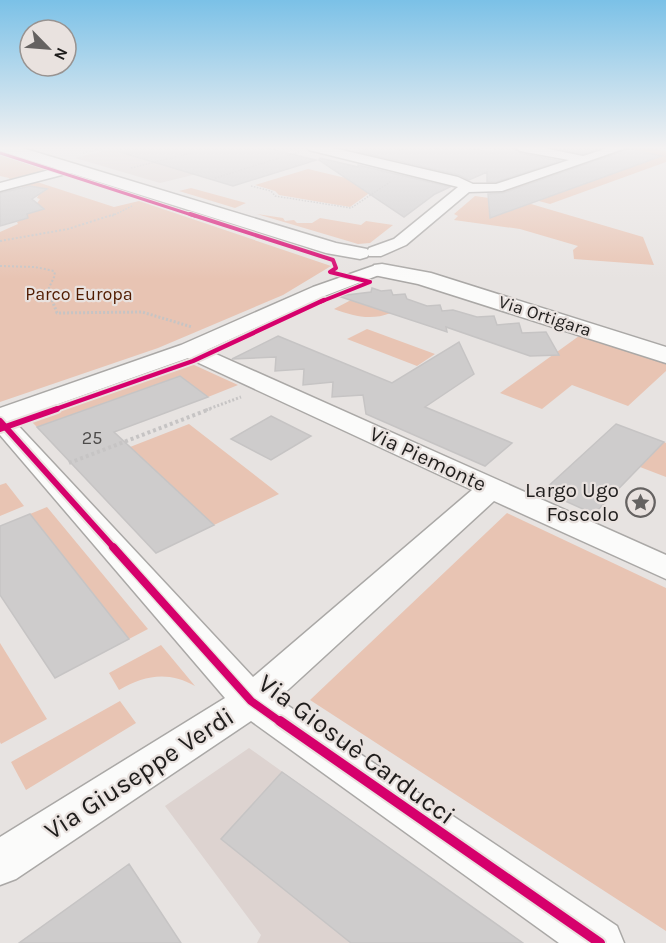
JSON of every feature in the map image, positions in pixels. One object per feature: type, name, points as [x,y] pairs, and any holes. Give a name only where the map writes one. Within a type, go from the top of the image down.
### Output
[{"type":"street","name":"Via Ortigara","points":[[148,191],[370,258],[423,278],[666,355]]},
{"type":"street","points":[[0,416],[192,339],[320,291],[462,191]]},
{"type":"street","points":[[320,291],[370,258]]},
{"type":"street","name":"Via Piemonte","points":[[192,339],[269,387],[666,568]]},
{"type":"street","name":"Via Giosuè Carducci","points":[[0,420],[251,701],[600,943]]},
{"type":"street","name":"Via Giuseppe Verdi","points":[[0,863],[251,701],[492,488]]},
{"type":"path","points":[[271,191],[275,196],[351,208],[376,191]]},
{"type":"path","points":[[0,241],[74,227],[113,215],[136,204]]},
{"type":"path","points":[[0,266],[53,270],[56,275],[48,290],[55,312],[63,314],[109,311],[142,312],[176,320],[192,339]]},
{"type":"path","points":[[45,472],[269,387]]},
{"type":"shaded area","points":[[249,748],[523,943],[257,943],[261,935],[165,806]]},
{"type":"green space","name":"Parco Europa","points":[[0,191],[2,191],[7,196],[0,214]]},
{"type":"green space","name":"Parco Europa","points":[[36,191],[65,191],[114,207],[139,201],[331,266],[283,295],[158,348],[0,402],[0,232],[18,224],[17,222],[30,213],[40,199],[37,198],[39,194]]},
{"type":"green space","points":[[179,191],[202,191],[246,203],[235,208]]},
{"type":"green space","points":[[275,191],[372,191],[350,207],[279,195]]},
{"type":"green space","points":[[501,191],[586,191],[550,204]]},
{"type":"green space","points":[[475,196],[531,204],[643,237],[654,265],[574,259],[573,250],[578,246],[520,229],[454,220],[458,216],[454,214]]},
{"type":"green space","points":[[257,214],[283,218],[285,221],[294,220],[297,223],[312,223],[320,218],[361,225],[366,221],[393,225],[370,243],[358,244]]},
{"type":"green space","points":[[351,300],[391,313],[376,317],[362,317],[334,309]]},
{"type":"green space","points":[[367,329],[435,354],[417,366],[347,339]]},
{"type":"green space","points":[[579,336],[666,364],[666,371],[628,406],[572,385],[542,409],[500,393]]},
{"type":"green space","points":[[192,364],[238,385],[208,397],[180,376],[37,427],[30,420]]},
{"type":"green space","points":[[189,424],[279,494],[214,525],[130,447]]},
{"type":"green space","points":[[664,442],[666,443],[666,477],[640,467]]},
{"type":"green space","points":[[6,483],[24,506],[0,516],[0,485]]},
{"type":"green space","points":[[47,507],[148,629],[129,639],[30,514]]},
{"type":"green space","points":[[507,513],[666,588],[666,931],[310,700]]},
{"type":"green space","points":[[0,643],[47,719],[1,744],[0,742]]},
{"type":"green space","points":[[161,645],[195,686],[175,678],[157,677],[138,681],[119,690],[109,673]]},
{"type":"green space","points":[[120,701],[136,723],[26,790],[11,762]]},
{"type":"building","points":[[44,191],[32,199],[44,209],[27,214],[28,218],[0,226],[0,193]]},
{"type":"building","points":[[365,191],[441,191],[404,217]]},
{"type":"building","points":[[509,191],[565,191],[490,218],[488,194]]},
{"type":"building","points":[[372,288],[381,291],[391,290],[393,295],[405,294],[407,299],[427,306],[440,305],[442,311],[453,310],[477,317],[494,316],[497,325],[519,323],[522,333],[546,332],[559,355],[530,356],[446,327],[447,332],[338,296],[371,292]]},
{"type":"building","points":[[278,336],[392,383],[459,342],[474,374],[425,407],[512,443],[485,466],[366,414],[363,395],[332,397],[333,382],[303,385],[304,369],[275,371],[276,357],[232,359]]},
{"type":"building","points":[[180,376],[208,397],[114,432],[214,525],[156,553],[37,427]]},
{"type":"building","points":[[271,416],[311,436],[271,460],[231,439]]},
{"type":"building","points":[[616,424],[664,442],[594,514],[543,491]]},
{"type":"building","points":[[30,514],[129,639],[55,678],[0,595],[0,526]]},
{"type":"building","points":[[282,772],[523,943],[351,943],[221,839]]},
{"type":"building","points":[[129,864],[181,943],[19,943]]},
{"type":"cycle path","points":[[0,429],[193,361],[326,299],[370,282],[330,272],[336,268],[333,260],[118,191]]},
{"type":"cycle path","points":[[0,421],[251,701],[600,943]]},
{"type":"place","name":"Largo Ugo Foscolo","points":[[640,502]]}]
